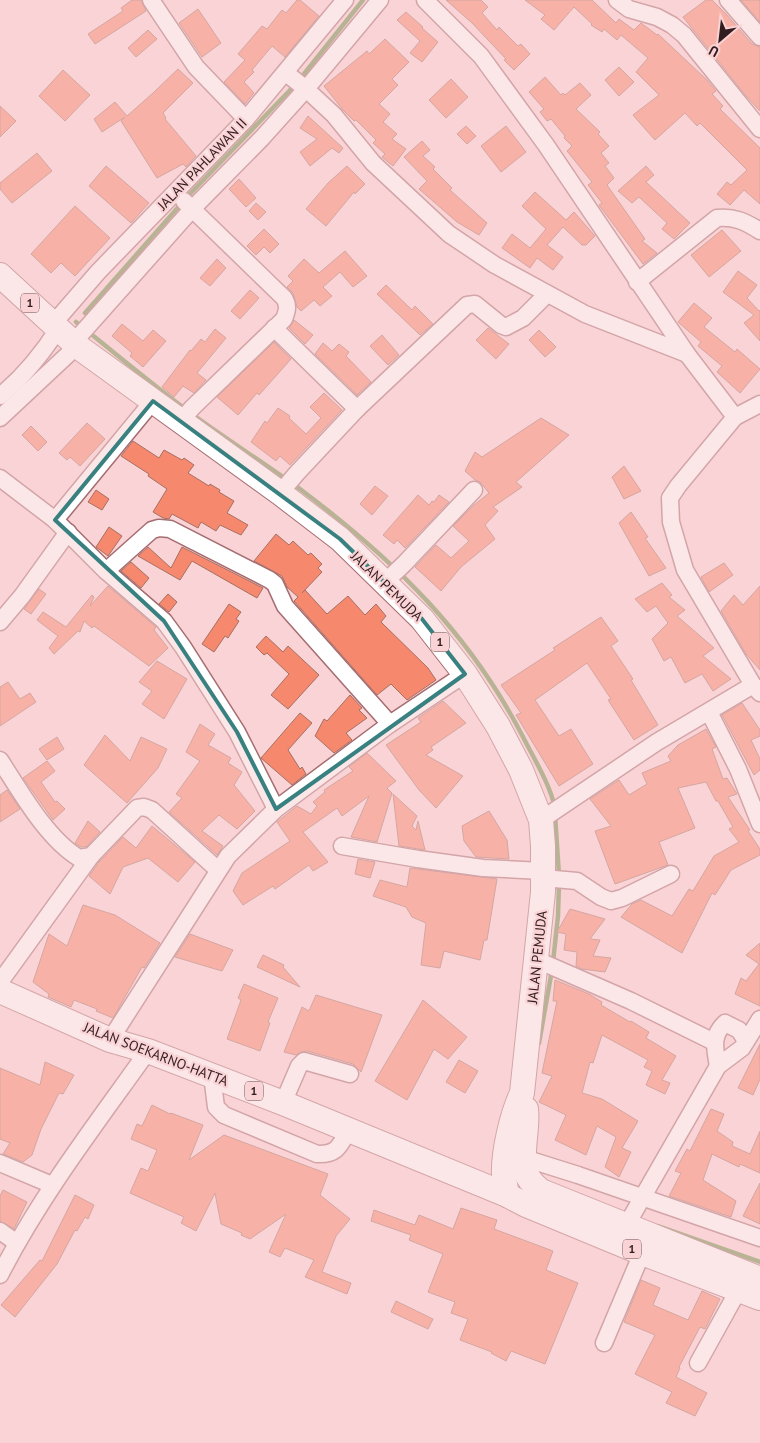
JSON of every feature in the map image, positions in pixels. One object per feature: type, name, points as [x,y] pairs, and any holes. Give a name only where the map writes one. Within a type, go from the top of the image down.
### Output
[{"type":"highway","name":"JALAN PEMUDA","points":[[0,275],[154,401],[185,416],[283,490],[387,580],[422,619],[465,674],[498,726],[543,817],[546,876],[542,962],[522,1093],[514,1110],[504,1165],[507,1195]]},
{"type":"highway","name":"JALAN SOEKARNO-HATTA","points":[[0,991],[110,1040],[148,1051],[212,1075],[349,1129],[507,1195]]},
{"type":"highway","name":"JALAN PEMUDA","points":[[522,1093],[527,1112],[524,1158],[526,1172],[530,1180],[541,1191],[634,1213]]},
{"type":"highway","name":"1","points":[[507,1195],[526,1205],[642,1253],[749,1294]]},
{"type":"highway","name":"1","points":[[634,1213],[760,1279]]},
{"type":"street","points":[[151,0],[196,67],[246,119]]},
{"type":"street","points":[[0,418],[184,200],[262,138],[297,81],[380,0]]},
{"type":"street","points":[[425,0],[481,56],[552,153],[687,354],[735,417]]},
{"type":"street","points":[[617,0],[629,9],[657,17],[672,25],[684,35],[760,129]]},
{"type":"street","points":[[728,0],[760,37]]},
{"type":"street","name":"JALAN PAHLAWAN II","points":[[70,334],[98,272],[184,200],[246,119],[297,81],[337,3]]},
{"type":"street","points":[[297,81],[334,115],[373,163],[449,234],[495,264],[585,314],[687,354]]},
{"type":"street","points":[[184,200],[288,303],[284,319],[185,416]]},
{"type":"street","points":[[637,282],[718,218],[727,217],[743,220],[760,231]]},
{"type":"street","points":[[283,490],[357,409],[467,305],[475,304],[500,325],[506,327],[523,318],[547,294]]},
{"type":"street","points":[[274,328],[357,409]]},
{"type":"street","points":[[0,396],[18,381],[47,346],[70,334]]},
{"type":"street","points":[[55,520],[154,401]]},
{"type":"street","points":[[543,817],[657,742],[709,712],[757,689],[685,570],[671,522],[670,498],[735,417],[760,404]]},
{"type":"street","points":[[0,478],[55,520],[106,571],[164,621],[183,647],[237,732],[276,809]]},
{"type":"street","points":[[387,580],[474,490]]},
{"type":"street","points":[[106,571],[152,530],[159,528],[170,529],[249,568],[275,584],[286,606],[390,724]]},
{"type":"street","points":[[0,622],[22,596],[68,532]]},
{"type":"street","points":[[110,1040],[228,856],[276,809],[390,724],[465,674]]},
{"type":"street","points":[[709,712],[738,769],[760,824]]},
{"type":"street","points":[[0,760],[33,810],[63,846],[80,858],[91,856]]},
{"type":"street","points":[[0,982],[91,856],[138,808],[144,807],[152,810],[218,870]]},
{"type":"street","points":[[342,846],[428,861],[577,881],[601,897],[611,901],[622,898],[671,874]]},
{"type":"street","points":[[542,962],[631,1001],[714,1042]]},
{"type":"street","points":[[634,1213],[718,1066],[742,1048],[760,1019]]},
{"type":"street","points":[[718,1066],[714,1042],[720,1028],[725,1023],[739,1030],[746,1041]]},
{"type":"street","points":[[0,1275],[17,1242],[52,1185],[148,1051]]},
{"type":"street","points":[[283,1103],[299,1066],[304,1061],[350,1074]]},
{"type":"street","points":[[212,1075],[216,1107],[224,1115],[317,1154],[327,1155],[334,1152],[349,1129]]},
{"type":"street","points":[[524,1158],[578,1175],[634,1213],[760,1238]]},
{"type":"street","points":[[0,1163],[52,1185]]},
{"type":"street","points":[[0,1231],[17,1242]]},
{"type":"street","points":[[604,1343],[642,1253]]},
{"type":"street","points":[[698,1362],[749,1294]]},
{"type":"highlighted area","points":[[153,401],[340,539],[422,619],[465,674],[276,809],[237,732],[164,621],[55,520]]},
{"type":"building","points":[[132,0],[141,0],[146,11],[95,44],[88,34],[123,11],[121,8]]},
{"type":"building","points":[[297,0],[300,0],[319,16],[285,57],[272,46],[252,70],[254,72],[244,82],[254,93],[245,104],[224,82],[245,60],[238,54],[262,26],[267,29],[282,10],[286,13]]},
{"type":"building","points":[[446,0],[481,0],[488,7],[482,13],[497,30],[499,27],[518,46],[521,44],[530,54],[514,70],[472,23]]},
{"type":"building","points":[[525,0],[592,0],[616,23],[619,19],[634,30],[641,23],[658,34],[707,80],[716,91],[712,94],[723,106],[720,109],[760,148],[760,204],[744,190],[730,205],[717,194],[727,182],[731,185],[747,170],[700,123],[697,126],[685,113],[655,140],[633,115],[659,95],[636,72],[648,58],[621,35],[617,40],[604,29],[602,32],[591,25],[574,7],[554,30],[541,19],[545,15]]},
{"type":"building","points":[[706,0],[712,0],[752,44],[760,47],[760,111],[683,17]]},
{"type":"building","points":[[741,0],[760,0],[760,22]]},
{"type":"building","points":[[198,9],[221,43],[202,57],[179,23]]},
{"type":"building","points":[[406,12],[438,42],[422,62],[410,53],[420,41],[397,20]]},
{"type":"building","points":[[148,30],[157,39],[136,57],[128,48]]},
{"type":"building","points":[[385,39],[409,62],[392,79],[398,85],[379,104],[390,114],[383,122],[397,134],[392,139],[406,149],[393,166],[382,157],[385,154],[373,143],[376,140],[343,110],[324,86],[367,51],[369,54]]},
{"type":"building","points":[[619,67],[634,82],[619,96],[605,80]]},
{"type":"building","points":[[178,69],[193,83],[163,113],[165,119],[196,156],[186,167],[183,164],[157,178],[121,121],[125,117],[102,132],[94,119],[115,102],[127,116]]},
{"type":"building","points":[[63,70],[90,95],[65,121],[39,96]]},
{"type":"building","points":[[545,77],[561,95],[563,93],[565,95],[580,83],[591,95],[576,109],[600,132],[598,134],[609,146],[601,153],[609,163],[605,166],[614,178],[607,185],[645,239],[642,241],[657,253],[643,264],[599,205],[602,203],[588,185],[592,182],[567,151],[572,146],[551,119],[547,121],[540,112],[544,109],[529,92]]},
{"type":"building","points":[[451,79],[468,97],[446,118],[429,100]]},
{"type":"building","points":[[0,106],[16,121],[0,137]]},
{"type":"building","points":[[308,116],[343,148],[339,153],[332,148],[310,166],[300,152],[317,139],[300,128]]},
{"type":"building","points":[[466,126],[476,136],[467,144],[457,134]]},
{"type":"building","points":[[506,126],[526,152],[501,172],[481,146]]},
{"type":"building","points":[[422,141],[430,150],[423,156],[435,167],[433,169],[452,188],[450,190],[487,223],[479,235],[457,222],[419,189],[427,181],[404,157]]},
{"type":"building","points":[[37,153],[52,171],[12,203],[0,189],[0,183]]},
{"type":"building","points":[[106,166],[149,203],[131,223],[89,186]]},
{"type":"building","points":[[347,166],[365,184],[355,194],[354,192],[326,226],[306,209],[328,183]]},
{"type":"building","points":[[646,166],[654,175],[646,182],[690,223],[674,239],[662,229],[667,223],[639,197],[632,203],[618,191]]},
{"type":"building","points":[[239,179],[256,198],[246,207],[229,189]]},
{"type":"building","points":[[535,192],[566,220],[574,212],[595,236],[586,245],[582,245],[563,227],[547,245],[563,257],[553,270],[537,258],[530,268],[502,248],[512,234],[530,248],[546,229],[522,206]]},
{"type":"building","points":[[256,203],[266,212],[258,220],[249,211]]},
{"type":"building","points":[[75,206],[110,238],[75,276],[61,263],[51,273],[31,254]]},
{"type":"building","points":[[264,229],[279,244],[270,253],[264,247],[256,255],[247,246]]},
{"type":"building","points":[[722,230],[741,251],[709,277],[691,255]]},
{"type":"building","points":[[345,251],[367,276],[353,287],[340,272],[323,287],[332,296],[320,306],[314,300],[301,311],[297,307],[293,293],[287,287],[293,281],[288,276],[304,259],[319,273]]},
{"type":"building","points":[[217,259],[226,268],[210,286],[200,278]]},
{"type":"building","points":[[738,271],[757,285],[747,298],[760,310],[760,341],[744,323],[754,315],[723,292]]},
{"type":"building","points":[[386,285],[412,310],[415,306],[433,324],[420,335],[377,294]]},
{"type":"building","points":[[250,290],[259,298],[240,319],[231,311]]},
{"type":"building","points":[[694,303],[712,318],[704,327],[735,352],[737,349],[760,369],[740,393],[717,372],[722,366],[698,346],[701,342],[678,322]]},
{"type":"building","points":[[294,320],[313,335],[305,344],[289,328]]},
{"type":"building","points":[[122,324],[143,341],[153,330],[166,341],[143,367],[130,356],[132,353],[112,336]]},
{"type":"building","points":[[488,328],[509,344],[496,359],[476,340]]},
{"type":"building","points":[[215,329],[226,338],[197,373],[206,380],[194,393],[183,386],[174,397],[162,387],[190,350],[201,339],[205,342]]},
{"type":"building","points":[[539,330],[556,347],[545,357],[529,340]]},
{"type":"building","points":[[382,335],[399,355],[388,365],[370,346]]},
{"type":"building","points":[[274,342],[291,359],[259,395],[257,393],[238,415],[217,397]]},
{"type":"building","points":[[323,343],[332,351],[339,344],[349,352],[346,356],[371,382],[357,395],[315,354]]},
{"type":"building","points":[[324,393],[342,410],[290,465],[280,456],[276,461],[251,442],[265,421],[267,423],[278,408],[290,416],[289,418],[306,434],[321,418],[310,407]]},
{"type":"building","points":[[541,418],[569,435],[516,482],[522,487],[493,507],[498,511],[485,525],[495,539],[461,567],[441,591],[415,567],[436,545],[451,558],[469,541],[453,526],[489,493],[480,482],[465,471],[475,452],[482,457]]},
{"type":"building","points":[[87,423],[105,439],[80,466],[70,457],[67,460],[59,453]]},
{"type":"building","points":[[31,426],[47,442],[38,451],[22,435]]},
{"type":"building","points":[[133,441],[159,458],[164,450],[182,460],[184,458],[194,465],[188,473],[209,486],[210,484],[220,490],[219,492],[234,501],[227,513],[248,525],[241,535],[220,525],[216,531],[201,522],[198,528],[172,514],[169,519],[153,512],[167,489],[148,476],[149,474],[121,456]]},
{"type":"building","points":[[624,466],[641,491],[624,499],[612,477]]},
{"type":"building","points":[[375,486],[388,496],[372,515],[360,504]]},
{"type":"building","points":[[96,490],[109,499],[102,510],[88,502]]},
{"type":"building","points":[[418,495],[429,505],[439,495],[449,502],[405,548],[397,540],[394,544],[383,535]]},
{"type":"building","points":[[631,512],[648,537],[645,538],[666,568],[649,576],[619,523]]},
{"type":"building","points":[[109,527],[122,536],[108,556],[96,547]]},
{"type":"building","points":[[276,534],[289,545],[293,541],[308,555],[311,553],[322,564],[318,568],[322,572],[302,593],[305,590],[327,614],[348,596],[365,615],[376,604],[386,616],[381,622],[428,668],[436,680],[407,700],[391,684],[377,695],[294,601],[298,597],[287,587],[282,576],[254,561]]},
{"type":"building","points":[[148,547],[171,568],[182,547],[263,588],[257,598],[192,561],[180,580],[138,556]]},
{"type":"building","points":[[131,562],[149,578],[141,588],[121,571]]},
{"type":"building","points":[[724,563],[733,575],[709,592],[701,577]]},
{"type":"building","points":[[662,583],[672,595],[669,597],[685,610],[677,616],[714,648],[703,656],[731,679],[713,691],[702,674],[685,683],[671,657],[664,661],[652,639],[668,623],[656,606],[647,612],[635,599]]},
{"type":"building","points":[[108,586],[156,627],[154,630],[168,648],[149,666],[94,626],[92,628],[84,621],[80,632],[78,631],[54,654],[49,648],[58,636],[37,620],[43,612],[66,627],[92,595],[94,597],[90,606]]},
{"type":"building","points":[[760,586],[760,670],[746,654],[721,611],[734,595],[743,605]]},
{"type":"building","points":[[39,589],[46,594],[31,614],[24,609]]},
{"type":"building","points":[[168,594],[177,602],[169,612],[159,604]]},
{"type":"building","points":[[229,604],[241,612],[236,619],[239,621],[228,638],[225,636],[214,652],[202,644]]},
{"type":"building","points":[[601,617],[618,641],[611,646],[633,679],[631,680],[658,725],[634,740],[608,700],[611,699],[587,663],[535,700],[559,736],[571,729],[593,764],[559,786],[516,715],[521,713],[501,685]]},
{"type":"building","points":[[266,636],[283,652],[288,646],[319,675],[288,709],[271,695],[289,674],[267,653],[264,655],[256,647]]},
{"type":"building","points":[[157,661],[187,679],[164,719],[142,704],[152,691],[139,682]]},
{"type":"building","points":[[8,682],[20,699],[30,693],[36,702],[0,726],[0,687]]},
{"type":"building","points":[[350,695],[362,708],[359,710],[367,718],[346,733],[352,740],[334,753],[315,736],[324,719],[327,721]]},
{"type":"building","points":[[443,701],[466,723],[431,747],[433,750],[426,755],[463,776],[436,808],[419,790],[386,745],[421,722],[418,718]]},
{"type":"building","points":[[742,703],[760,730],[760,736],[751,740],[760,759],[760,770],[754,775],[722,715]]},
{"type":"building","points":[[300,713],[312,723],[288,750],[300,769],[302,767],[306,774],[292,785],[261,758]]},
{"type":"building","points":[[200,724],[215,734],[208,745],[231,758],[228,763],[242,772],[234,785],[255,811],[237,829],[219,815],[202,831],[223,846],[217,855],[169,812],[182,798],[176,794],[200,761],[186,752]]},
{"type":"building","points":[[706,729],[716,747],[712,749],[723,779],[727,778],[737,794],[728,797],[750,830],[748,831],[760,849],[760,855],[731,870],[715,895],[712,893],[682,953],[621,917],[632,904],[641,900],[672,916],[689,889],[693,891],[714,856],[739,842],[729,829],[733,827],[718,801],[716,801],[706,782],[678,788],[695,828],[659,842],[668,865],[615,884],[595,831],[611,826],[590,799],[619,780],[629,795],[647,784],[642,773],[671,761],[668,756],[678,745]]},
{"type":"building","points":[[105,735],[130,761],[141,737],[167,749],[158,768],[127,803],[84,765]]},
{"type":"building","points":[[57,737],[64,749],[47,760],[39,749]]},
{"type":"building","points":[[367,753],[396,781],[387,788],[392,793],[377,842],[351,837],[369,796],[342,816],[337,808],[303,832],[328,862],[313,871],[309,865],[275,889],[273,886],[243,905],[233,891],[242,873],[290,841],[277,822],[297,806],[311,814],[317,806],[313,802],[325,792],[324,790],[353,771],[349,767]]},
{"type":"building","points":[[47,761],[55,771],[41,782],[55,802],[57,801],[65,809],[53,820],[23,778]]},
{"type":"building","points":[[7,790],[20,809],[0,822],[0,795]]},
{"type":"building","points":[[393,794],[417,816],[412,826],[416,830],[418,821],[425,850],[399,846]]},
{"type":"building","points":[[489,811],[507,840],[509,859],[476,857],[464,841],[462,826]]},
{"type":"building","points":[[88,821],[100,832],[86,847],[81,847],[75,843]]},
{"type":"building","points":[[152,826],[195,862],[178,882],[148,858],[123,867],[110,894],[89,876],[99,862],[123,837],[136,848]]},
{"type":"building","points":[[358,859],[375,862],[370,878],[355,874]]},
{"type":"building","points":[[410,868],[497,879],[487,940],[484,940],[480,960],[444,951],[440,968],[421,965],[426,923],[412,917],[406,907],[373,896],[380,880],[407,887]]},
{"type":"building","points":[[83,905],[115,915],[160,943],[144,968],[142,967],[113,1018],[74,1000],[71,1007],[48,997],[49,994],[33,982],[49,934],[67,946]]},
{"type":"building","points":[[570,909],[605,919],[590,939],[600,940],[593,956],[611,958],[605,972],[582,969],[576,966],[577,952],[564,950],[566,934],[557,932]]},
{"type":"building","points":[[190,934],[233,950],[222,971],[175,957]]},
{"type":"building","points":[[760,943],[760,1006],[735,994],[741,978],[746,981],[759,964],[746,955]]},
{"type":"building","points":[[263,955],[284,965],[283,967],[300,987],[257,967]]},
{"type":"building","points":[[555,980],[589,994],[602,1002],[601,1005],[649,1032],[646,1038],[676,1056],[662,1080],[670,1083],[665,1094],[646,1085],[652,1071],[644,1067],[648,1060],[602,1035],[593,1063],[590,1062],[582,1093],[602,1099],[638,1121],[622,1148],[631,1152],[619,1177],[605,1167],[616,1137],[597,1126],[586,1155],[555,1140],[566,1115],[539,1102],[552,1076],[542,1073],[557,1001],[553,1001]]},
{"type":"building","points":[[244,984],[278,998],[268,1022],[270,1023],[260,1051],[227,1039],[241,1000],[238,998]]},
{"type":"building","points":[[316,995],[382,1015],[361,1072],[353,1064],[307,1051],[296,1055],[284,1052],[302,1007],[309,1011]]},
{"type":"building","points":[[423,1000],[467,1037],[448,1059],[434,1049],[407,1100],[375,1081]]},
{"type":"building","points":[[760,1044],[760,1079],[753,1095],[738,1088]]},
{"type":"building","points":[[459,1060],[478,1071],[465,1093],[446,1082]]},
{"type":"building","points":[[45,1062],[74,1075],[63,1094],[59,1093],[41,1129],[32,1155],[23,1162],[3,1154],[10,1143],[0,1139],[0,1068],[40,1085]]},
{"type":"building","points":[[152,1105],[170,1114],[203,1125],[189,1160],[224,1135],[328,1174],[320,1195],[350,1219],[336,1236],[322,1272],[351,1283],[347,1294],[305,1277],[314,1260],[285,1248],[280,1257],[269,1252],[286,1214],[250,1239],[241,1235],[242,1233],[221,1224],[215,1193],[196,1231],[181,1223],[184,1217],[130,1193],[141,1168],[148,1171],[157,1150],[131,1139],[137,1124],[142,1126]]},
{"type":"building","points":[[711,1109],[724,1114],[717,1131],[733,1142],[732,1146],[750,1154],[760,1131],[760,1173],[740,1164],[739,1167],[712,1154],[703,1180],[736,1201],[731,1217],[669,1196],[681,1173],[675,1171],[687,1149],[690,1151]]},
{"type":"building","points":[[760,1183],[760,1224],[743,1216]]},
{"type":"building","points":[[3,1190],[27,1202],[14,1229],[0,1221],[0,1196]]},
{"type":"building","points":[[75,1195],[94,1205],[88,1219],[85,1217],[77,1231],[75,1230],[57,1264],[15,1317],[1,1305],[40,1260],[42,1261]]},
{"type":"building","points":[[461,1208],[497,1220],[494,1229],[553,1251],[546,1270],[578,1283],[545,1364],[511,1351],[506,1361],[492,1352],[460,1340],[468,1319],[451,1313],[455,1302],[428,1292],[443,1254],[409,1240],[411,1235],[371,1221],[374,1210],[415,1225],[419,1215],[453,1229]]},
{"type":"building","points":[[641,1280],[660,1288],[653,1305],[688,1320],[702,1291],[720,1299],[705,1329],[700,1327],[679,1367],[676,1377],[707,1393],[695,1416],[666,1403],[672,1392],[635,1374],[655,1335],[624,1322]]},
{"type":"building","points":[[396,1301],[433,1319],[428,1329],[391,1312]]},
{"type":"waterway","points":[[300,79],[363,0]]},
{"type":"waterway","points":[[186,198],[295,85]]},
{"type":"waterway","points":[[85,313],[181,204]]},
{"type":"waterway","points":[[76,322],[192,414],[304,492],[399,572],[454,631],[501,698],[541,771],[555,808]]},
{"type":"waterway","points":[[555,815],[559,875]]},
{"type":"waterway","points":[[553,962],[558,916],[559,883]]},
{"type":"waterway","points":[[539,1043],[552,970]]},
{"type":"waterway","points":[[658,1226],[760,1262]]}]
